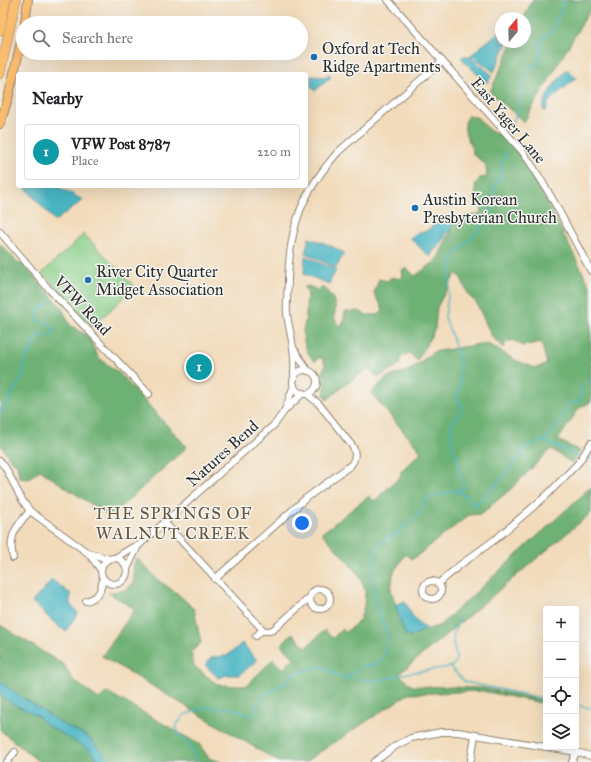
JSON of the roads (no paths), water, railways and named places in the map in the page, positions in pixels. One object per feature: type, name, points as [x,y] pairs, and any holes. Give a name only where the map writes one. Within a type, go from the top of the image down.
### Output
[{"type":"highway","points":[[0,31],[6,0]]},
{"type":"highway","points":[[0,74],[16,0]]},
{"type":"main road","points":[[26,16],[28,0]]},
{"type":"main road","points":[[0,124],[9,95],[17,60]]},
{"type":"street","name":"East Yager Lane","points":[[388,0],[522,151],[534,168],[591,271]]},
{"type":"street","name":"Natures Bend","points":[[285,410],[294,382],[294,349],[287,312],[289,259],[296,220],[304,199],[325,166],[338,152],[442,61]]},
{"type":"street","name":"VFW Road","points":[[0,232],[47,287],[149,394]]},
{"type":"street","name":"Natures Bend","points":[[294,349],[308,371]]},
{"type":"street","points":[[215,579],[306,498],[353,462],[355,454],[354,449],[319,404],[297,390],[294,382],[299,372],[308,371],[316,377],[319,404]]},
{"type":"street","points":[[305,394],[314,390],[316,386]]},
{"type":"street","name":"Natures Bend","points":[[126,569],[138,546],[275,424],[285,410],[305,394]]},
{"type":"street","points":[[438,584],[460,564],[497,538],[547,495],[579,462],[591,443]]},
{"type":"street","points":[[0,461],[22,500],[30,511],[88,553],[101,570],[104,578],[109,582],[117,583]]},
{"type":"street","points":[[13,558],[10,546],[11,538],[18,524],[30,511]]},
{"type":"street","points":[[164,522],[262,630],[266,632],[273,630],[310,597]]},
{"type":"street","name":"Natures Bend","points":[[112,559],[133,547],[138,546]]},
{"type":"street","points":[[86,600],[94,597],[101,590],[122,581],[126,574],[126,569],[123,562],[88,553]]},
{"type":"street","points":[[101,570],[104,563],[112,559]]},
{"type":"street","points":[[101,590],[104,578]]},
{"type":"street","points":[[256,636],[262,630]]},
{"type":"street","points":[[374,762],[397,745],[417,737],[441,732],[458,732],[543,746]]},
{"type":"street","points":[[471,760],[475,735]]},
{"type":"street","points":[[564,750],[591,756]]},
{"type":"street","points":[[7,762],[15,752]]},
{"type":"street","points":[[572,762],[576,752]]},
{"type":"water","points":[[495,35],[495,48],[504,48],[494,72],[471,55]]},
{"type":"water","points":[[464,56],[471,57],[492,75],[488,82],[485,82],[461,58]]},
{"type":"water","points":[[566,70],[568,70],[576,78],[549,101],[546,111],[543,110],[548,93]]},
{"type":"water","points":[[328,74],[331,77],[315,91],[311,87],[311,76],[325,77]]},
{"type":"water","points":[[26,188],[61,188],[83,200],[55,221]]},
{"type":"water","points":[[444,217],[451,218],[455,222],[430,257],[410,238],[418,232],[425,232]]},
{"type":"water","points":[[309,238],[329,245],[344,253],[336,268],[305,253]]},
{"type":"water","points":[[305,256],[336,270],[329,284],[304,274]]},
{"type":"water","points":[[52,580],[71,594],[70,604],[78,613],[66,631],[59,627],[32,602]]},
{"type":"water","points":[[405,601],[416,621],[426,628],[425,630],[410,637],[405,634],[395,605]]},
{"type":"water","points":[[242,643],[256,659],[256,661],[240,675],[227,675],[218,678],[205,665],[212,657],[227,656]]},
{"type":"water","points":[[0,682],[64,725],[88,737],[111,762],[100,762],[88,749],[43,723],[38,716],[11,703],[0,695]]},
{"type":"waterway","points":[[513,123],[522,95],[522,89],[530,69],[541,59],[540,42],[552,31],[562,9],[564,0]]},
{"type":"waterway","points":[[197,762],[190,745],[180,737],[176,726],[184,715],[207,707],[236,709],[247,715],[252,715],[263,695],[284,684],[293,675],[319,666],[344,678],[362,666],[377,665],[385,655],[388,638],[376,602],[372,568],[378,545],[416,518],[428,498],[464,488],[459,472],[457,456],[453,449],[451,429],[452,424],[461,412],[462,405],[457,399],[460,386],[460,360],[445,317],[453,259],[457,252],[472,238],[487,220],[494,204],[493,189],[500,177],[506,152]]},
{"type":"waterway","points":[[0,413],[23,377],[23,369],[28,355],[34,345],[35,337],[38,335],[51,336],[54,334],[51,326],[37,320],[36,317],[39,310],[49,303]]},
{"type":"waterway","points":[[457,491],[467,496],[473,505],[480,501],[490,492],[527,446],[545,441],[559,423],[569,403],[580,401],[581,388],[591,379]]},
{"type":"waterway","points":[[545,441],[578,456]]},
{"type":"waterway","points":[[355,679],[375,681],[408,673],[450,667],[456,661],[453,637],[460,618]]},
{"type":"waterway","points":[[450,667],[465,682],[543,698]]},
{"type":"waterway","points":[[344,678],[351,679]]},
{"type":"waterway","points":[[579,706],[591,708]]},
{"type":"place","name":"Oxford at Tech Ridge Apartments","points":[[314,57]]},
{"type":"place","name":"Austin Korean Presbyterian Church","points":[[415,208]]},
{"type":"place","name":"River City Quarter Midget Association","points":[[88,280]]},
{"type":"place","name":"VFW Post 8787","points":[[199,367]]},
{"type":"district","name":"THE SPRINGS OF WALNUT CREEK","points":[[173,523]]}]
